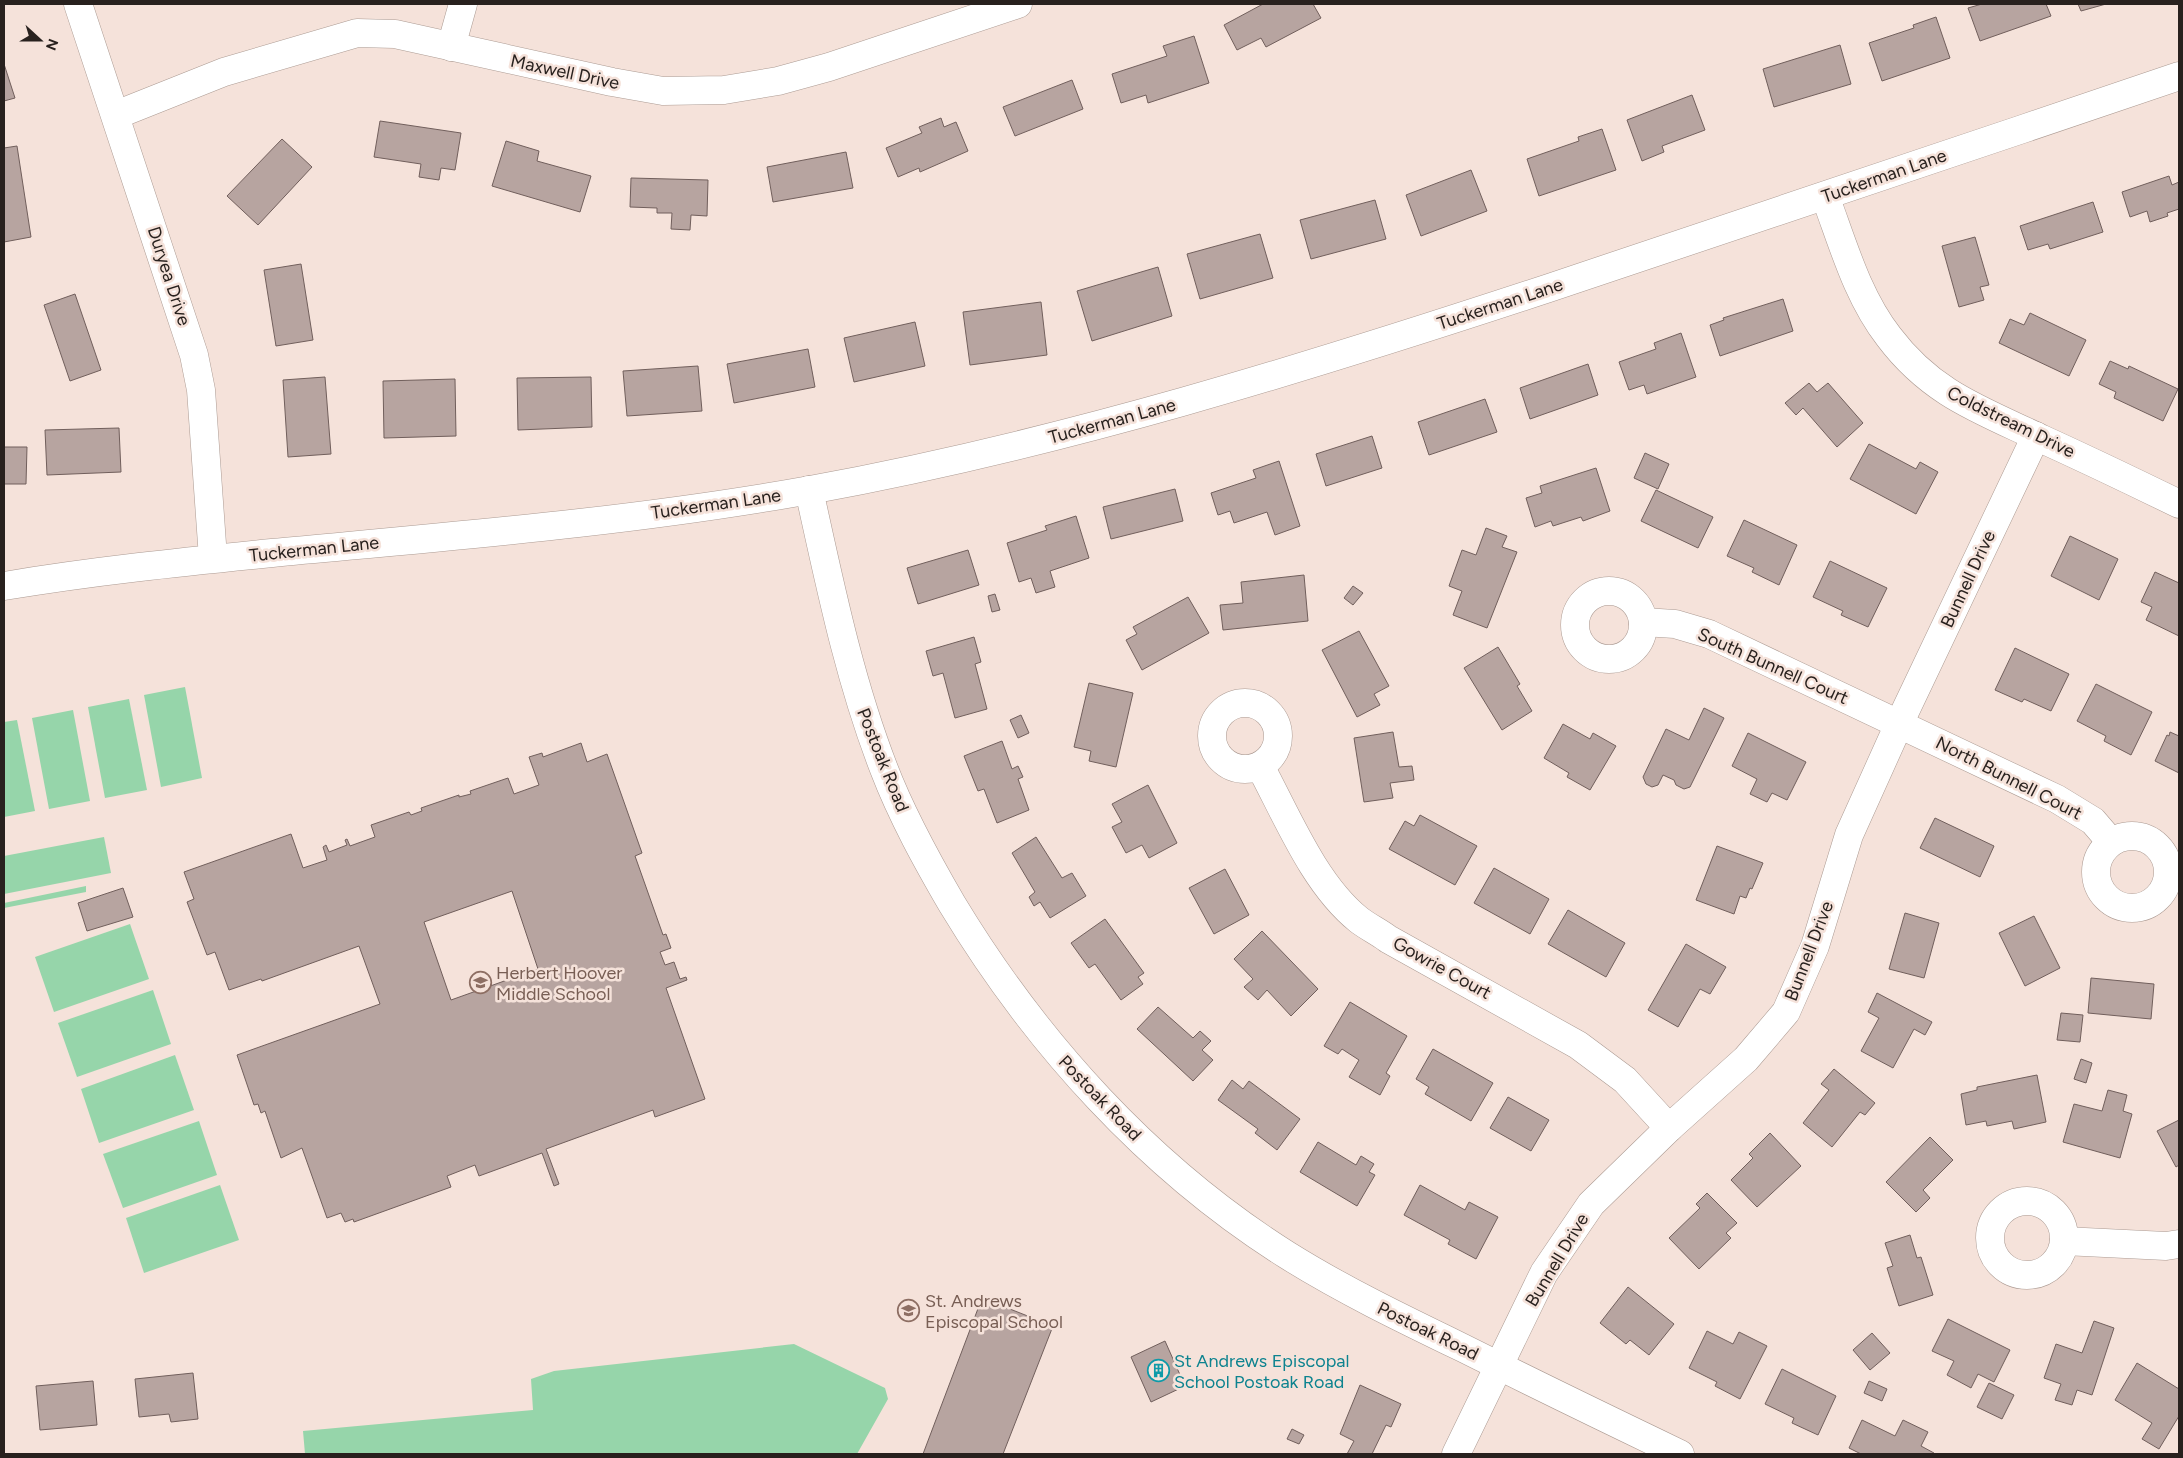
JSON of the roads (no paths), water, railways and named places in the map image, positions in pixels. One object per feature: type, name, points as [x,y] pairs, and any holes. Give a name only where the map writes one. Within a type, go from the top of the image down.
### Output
[{"type":"street","name":"Duryea Drive","points":[[78,4],[194,355],[200,390],[213,558]]},
{"type":"street","points":[[451,47],[463,4]]},
{"type":"street","name":"Maxwell Drive","points":[[116,115],[224,72],[356,33],[395,34],[612,82],[663,91],[724,90],[778,81],[829,67],[1018,4]]},
{"type":"street","name":"Tuckerman Lane","points":[[4,586],[70,575],[213,558],[568,525],[687,509],[809,490],[931,465],[1056,436],[1292,372],[1825,196],[2179,76]]},
{"type":"street","name":"Coldstream Drive","points":[[1825,196],[1853,273],[1871,310],[1889,337],[1910,362],[1942,389],[1965,403],[2179,504]]},
{"type":"street","name":"Bunnell Drive","points":[[1456,1454],[1544,1273],[1591,1204],[1669,1128],[1746,1059],[1786,1012],[1815,946],[1849,835],[1899,724],[2036,436]]},
{"type":"street","name":"Postoak Road","points":[[809,490],[843,643],[856,691],[884,769],[930,866],[970,933],[1025,1014],[1053,1048],[1124,1125],[1182,1177],[1284,1253],[1351,1293],[1680,1454]]},
{"type":"street","name":"South Bunnell Court","points":[[1643,622],[1675,624],[1709,634],[1899,724]]},
{"type":"street","name":"North Bunnell Court","points":[[1899,724],[2057,799],[2093,821],[2111,842]]},
{"type":"street","name":"Gowrie Court","points":[[1260,766],[1316,871],[1359,920],[1594,1055],[1625,1080],[1669,1128]]},
{"type":"street","points":[[2064,1241],[2166,1246],[2179,1244]]},
{"type":"place","name":"Herbert Hoover Middle School","points":[[480,983]]},
{"type":"place","name":"St. Andrews Episcopal School","points":[[909,1311]]},
{"type":"place","name":"St Andrews Episcopal School Postoak Road","points":[[1158,1371]]}]
